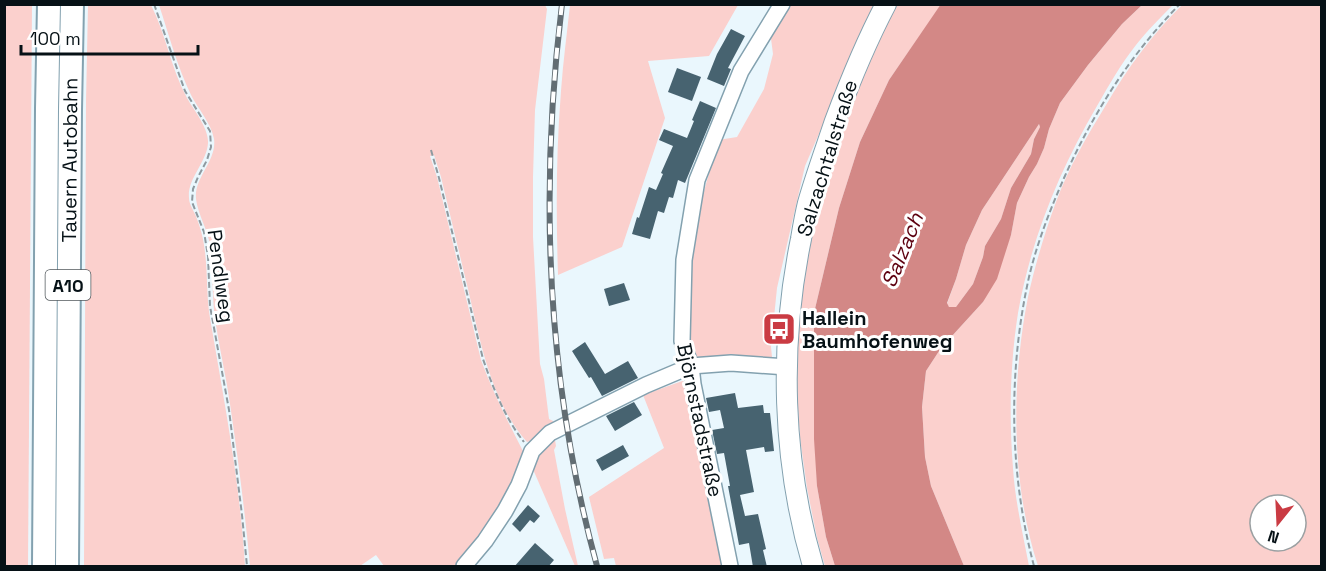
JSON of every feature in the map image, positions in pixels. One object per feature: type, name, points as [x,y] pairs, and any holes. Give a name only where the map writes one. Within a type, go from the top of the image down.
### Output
[{"type":"highway","name":"Tauern Autobahn","points":[[44,567],[49,4]]},
{"type":"highway","name":"Tauern Autobahn","points":[[67,567],[72,4]]},
{"type":"main road","name":"Salzachtalstraße","points":[[813,567],[795,485],[789,427],[788,327],[795,269],[808,204],[828,141],[850,80],[885,4]]},
{"type":"street","name":"Björnstadstraße","points":[[730,567],[691,366],[682,341],[684,260],[697,180],[741,71],[782,4]]},
{"type":"street","points":[[464,567],[505,511],[519,485],[532,451],[550,434],[646,385],[691,366],[731,363],[787,367]]},
{"type":"path","name":"Pendlweg","points":[[154,4],[185,91],[210,131],[212,147],[193,189],[192,202],[204,232],[208,256],[210,306],[229,410],[247,567]]},
{"type":"path","points":[[1034,567],[1022,508],[1015,434],[1015,390],[1019,345],[1030,275],[1040,237],[1053,202],[1096,114],[1144,44],[1180,4]]},
{"type":"path","points":[[431,150],[483,359],[515,431],[532,451]]},
{"type":"shaded area","points":[[1183,4],[1321,5],[1321,566],[1038,566],[1023,501],[1016,433],[1022,330],[1028,297],[1048,225],[1061,189],[1085,140],[1114,92],[1151,39]]},
{"type":"shaded area","points":[[4,5],[32,5],[28,566],[4,566]]},
{"type":"shaded area","points":[[88,5],[151,5],[181,87],[208,138],[207,150],[191,184],[189,198],[204,242],[209,309],[235,473],[245,566],[84,566]]},
{"type":"shaded area","points":[[159,5],[545,5],[547,9],[535,110],[533,237],[540,364],[549,419],[553,421],[554,426],[533,440],[527,442],[515,426],[504,408],[488,370],[441,177],[434,155],[430,156],[481,360],[525,455],[495,521],[458,566],[384,566],[376,555],[360,566],[250,566],[233,424],[215,319],[210,246],[196,199],[198,183],[212,155],[214,139],[210,127],[186,84]]},
{"type":"shaded area","points":[[570,5],[738,5],[709,56],[648,61],[665,118],[622,247],[558,275],[558,137]]},
{"type":"shaded area","points":[[786,5],[877,5],[805,166],[777,288],[772,357],[716,359],[697,357],[686,334],[690,255],[700,206],[718,140],[737,137],[764,89],[773,54],[770,31]]},
{"type":"shaded area","points":[[894,5],[941,5],[889,80],[860,142],[839,208],[814,313],[817,486],[826,537],[835,566],[825,566],[807,488],[800,438],[794,348],[799,291],[815,203],[846,110]]},
{"type":"shaded area","points":[[1142,5],[1173,5],[1125,60],[1070,155],[1048,206],[1030,259],[1018,313],[1012,371],[1012,449],[1016,493],[1029,566],[964,566],[931,486],[925,457],[922,407],[926,371],[941,348],[983,302],[1011,235],[1017,203],[1044,148],[1060,103],[1122,24]]},
{"type":"shaded area","points":[[1039,124],[1031,154],[1011,188],[1001,219],[985,246],[973,284],[956,307],[949,307],[947,304],[966,245],[982,210]]},
{"type":"shaded area","points":[[688,379],[725,566],[616,566],[614,558],[604,559],[589,497],[664,448],[643,395]]},
{"type":"shaded area","points":[[555,440],[554,450],[578,566],[575,566],[532,467],[542,452]]},
{"type":"water","name":"Salzach","points":[[941,4],[1142,5],[1122,24],[1060,103],[1044,148],[1017,203],[1011,235],[997,279],[983,302],[941,348],[926,371],[922,407],[925,457],[931,486],[964,566],[835,566],[826,537],[817,486],[814,439],[814,313],[839,208],[860,142],[889,80]],"holes":[[[1039,124],[1040,127],[1034,139],[1031,154],[1011,188],[1001,219],[985,246],[973,284],[956,307],[949,307],[947,303],[966,245],[982,210]]]},
{"type":"building","points":[[731,29],[745,36],[728,68],[731,69],[724,86],[707,79],[717,54]]},
{"type":"building","points":[[677,68],[701,77],[692,101],[668,92]]},
{"type":"building","points":[[700,101],[716,108],[685,183],[678,180],[673,198],[669,197],[664,213],[658,211],[650,239],[632,234],[649,187],[656,190],[673,146],[659,140],[664,129],[687,138]]},
{"type":"building","points":[[624,283],[630,300],[609,306],[604,289]]},
{"type":"building","points":[[585,342],[605,374],[628,361],[638,378],[602,396],[572,351]]},
{"type":"building","points":[[735,393],[738,408],[763,405],[764,413],[770,413],[774,451],[765,452],[764,447],[746,450],[754,492],[740,495],[745,516],[758,514],[766,549],[763,550],[767,567],[753,567],[749,543],[739,545],[724,453],[717,454],[712,430],[724,428],[720,410],[709,412],[706,398]]},
{"type":"building","points":[[634,402],[642,415],[615,431],[606,416]]},
{"type":"building","points":[[623,445],[629,456],[602,471],[596,460]]},
{"type":"building","points":[[528,505],[540,516],[534,523],[530,520],[520,532],[512,524]]},
{"type":"building","points":[[535,543],[554,560],[548,567],[514,567]]},
{"type":"railway","points":[[562,4],[551,146],[552,287],[567,428],[580,497],[597,566]]},
{"type":"place","name":"Hallein Baumhofenweg","points":[[779,329]]}]
